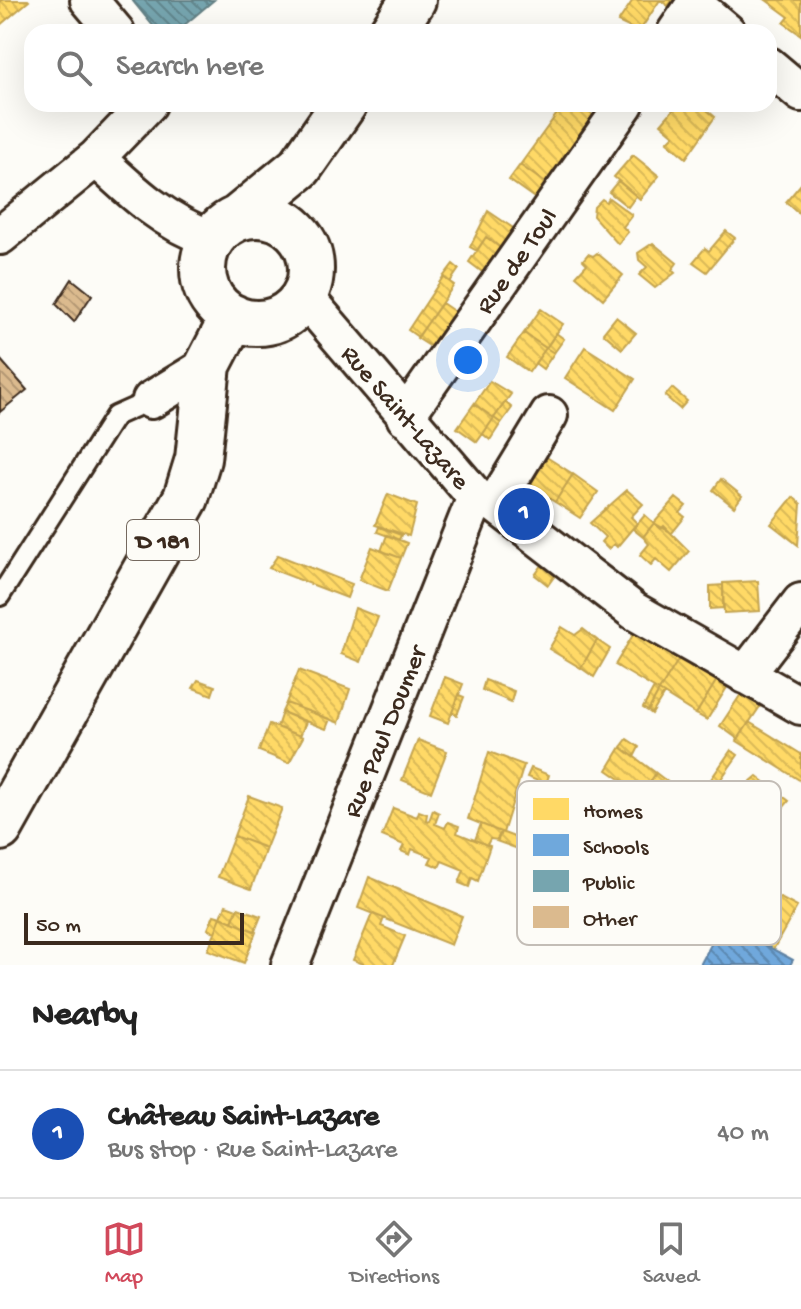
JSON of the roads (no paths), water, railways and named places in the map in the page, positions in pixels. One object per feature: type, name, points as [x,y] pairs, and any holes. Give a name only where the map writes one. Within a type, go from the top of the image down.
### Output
[{"type":"main road","points":[[397,24],[413,0]]},
{"type":"main road","points":[[225,228],[272,216],[298,233],[308,250],[311,266],[304,296],[294,308],[267,322],[233,317],[216,304],[207,289],[205,255],[225,228],[300,167],[338,112]]},
{"type":"main road","points":[[298,233],[300,167]]},
{"type":"main road","name":"D 181","points":[[0,828],[186,498],[198,459],[208,365],[233,317]]},
{"type":"street","points":[[89,0],[109,24]]},
{"type":"street","points":[[689,12],[712,24]]},
{"type":"street","points":[[777,73],[801,93]]},
{"type":"street","points":[[0,236],[96,158],[140,112]]},
{"type":"street","name":"Rue de Toul","points":[[405,417],[619,112]]},
{"type":"street","points":[[96,158],[158,213],[184,230],[225,228]]},
{"type":"street","name":"Rue Saint-Lazare","points":[[304,296],[405,417],[486,500],[634,611],[801,706]]},
{"type":"street","points":[[151,400],[208,365]]},
{"type":"street","points":[[151,400],[201,421]]},
{"type":"street","name":"Rue Paul Doumer","points":[[290,965],[486,500],[549,415]]},
{"type":"street","points":[[745,675],[801,602]]},
{"type":"lane","points":[[0,596],[115,416],[151,400]]},
{"type":"place","name":"Château Saint-Lazare","points":[[524,514]]}]
